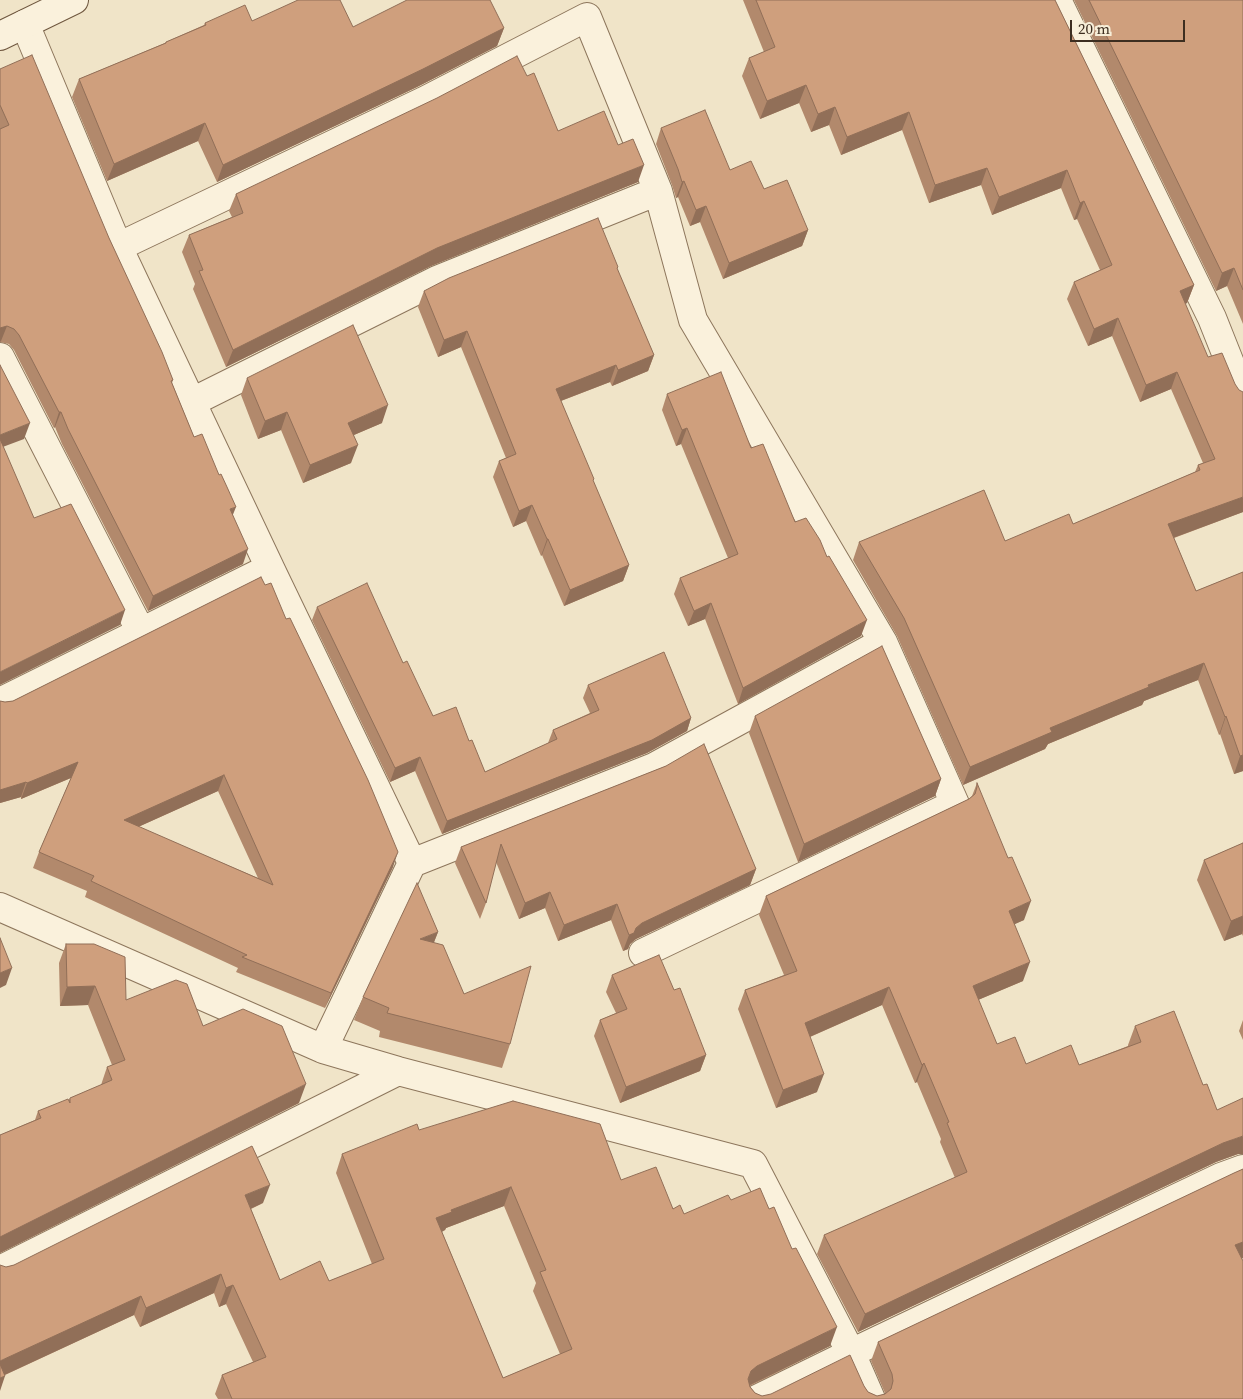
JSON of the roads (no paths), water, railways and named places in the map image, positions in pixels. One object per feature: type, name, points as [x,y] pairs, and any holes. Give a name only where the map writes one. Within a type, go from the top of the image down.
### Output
[{"type":"street","points":[[0,36],[74,0]]},
{"type":"street","points":[[1057,0],[1212,318],[1243,396]]},
{"type":"street","points":[[118,247],[424,101],[587,17],[658,191],[693,320],[883,642],[955,804],[643,953]]},
{"type":"street","points":[[25,24],[118,247],[412,863]]},
{"type":"street","points":[[192,402],[437,280],[658,191]]},
{"type":"street","points":[[0,357],[141,632]]},
{"type":"street","points":[[0,702],[270,568]]},
{"type":"street","points":[[323,1049],[412,863],[654,767],[883,642]]},
{"type":"street","points":[[0,907],[323,1049],[398,1071],[753,1164],[851,1353],[871,1399]]},
{"type":"street","points":[[0,1270],[398,1071]]},
{"type":"street","points":[[758,1399],[851,1353],[1243,1168]]}]
